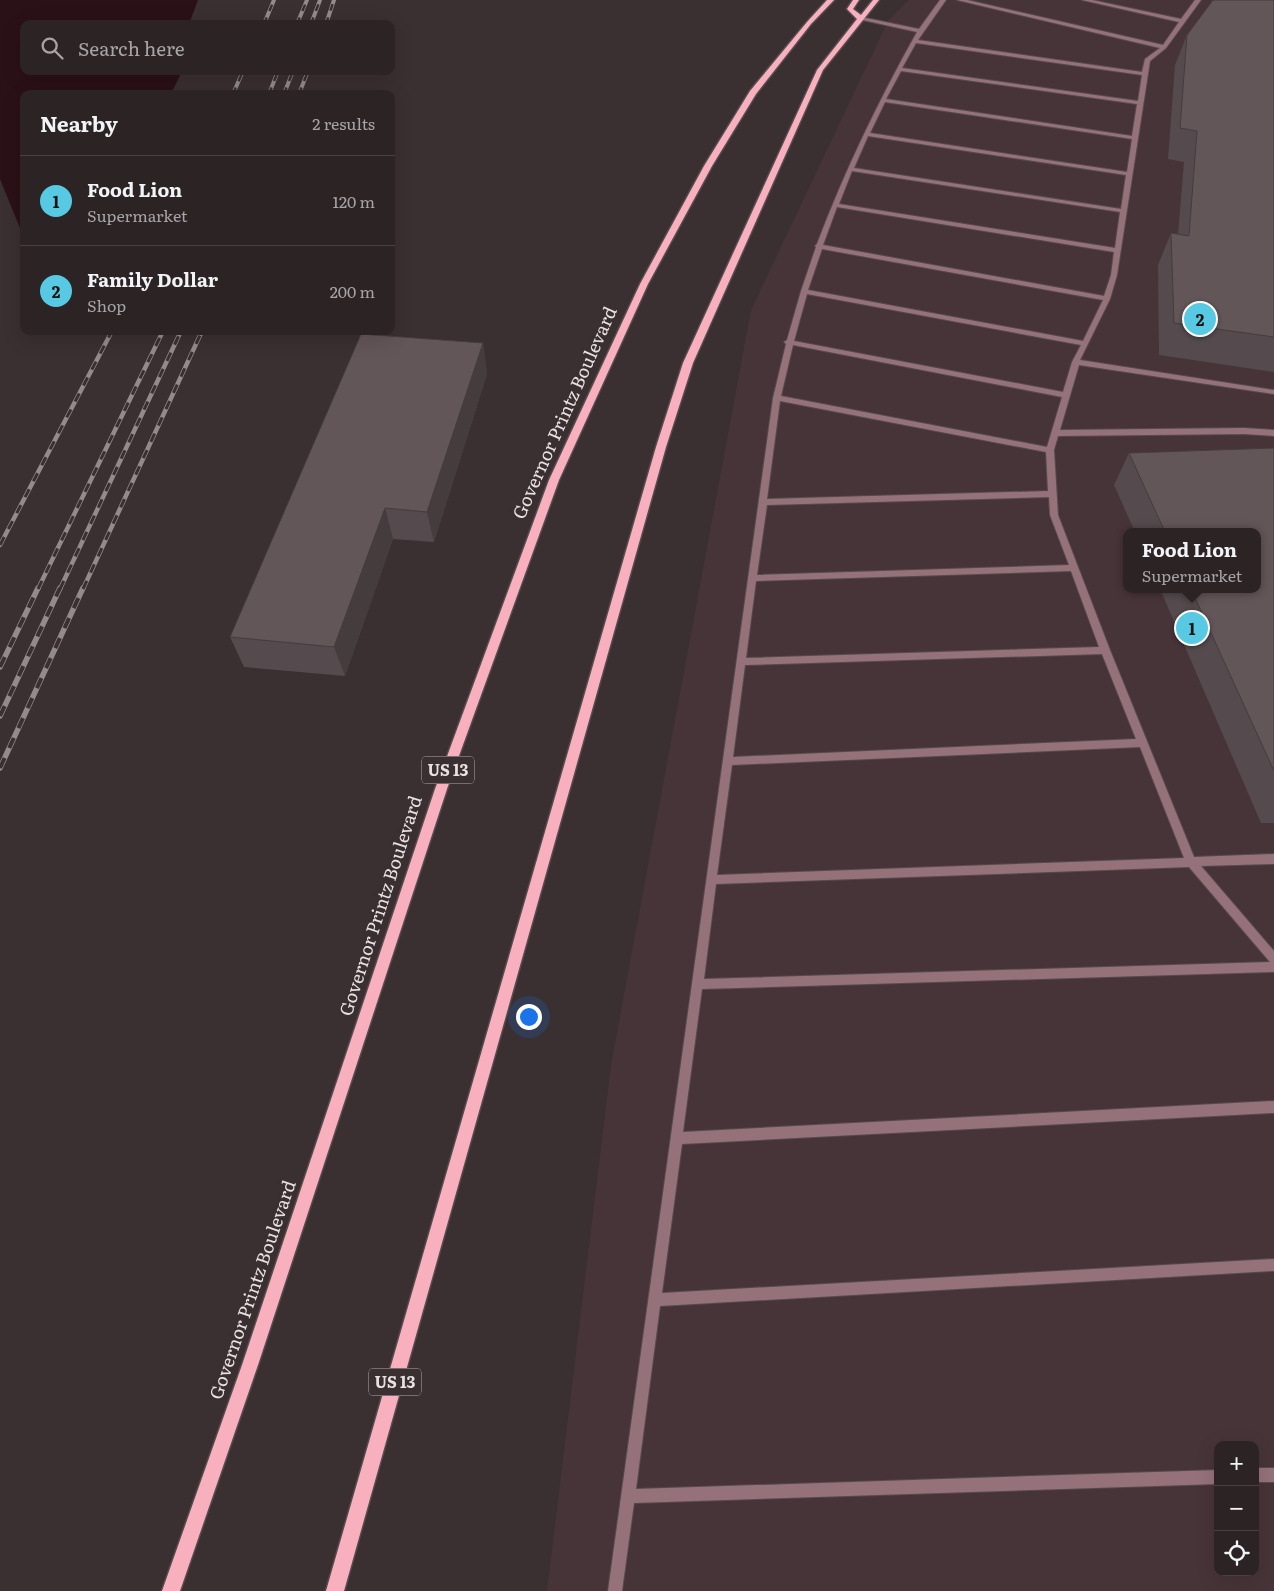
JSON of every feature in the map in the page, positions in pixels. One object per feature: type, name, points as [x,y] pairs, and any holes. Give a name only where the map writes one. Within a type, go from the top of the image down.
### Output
[{"type":"main road","name":"Governor Printz Boulevard","points":[[171,1591],[250,1365],[441,789],[554,480],[644,284],[708,166],[753,93],[809,23],[830,0]]},
{"type":"main road","points":[[856,0],[850,9],[860,20]]},
{"type":"main road","name":"US 13","points":[[335,1591],[660,447],[688,363],[820,70],[876,0]]},
{"type":"lane","points":[[615,1591],[763,502],[788,342],[818,246],[850,169],[898,69],[920,31],[943,0]]},
{"type":"lane","points":[[960,0],[1164,47]]},
{"type":"lane","points":[[1085,0],[1182,21]]},
{"type":"lane","points":[[1198,0],[1164,47],[1147,60],[1114,275],[1107,298],[1076,362],[1050,450],[1054,515],[1105,650],[1191,862],[1274,959]]},
{"type":"lane","points":[[860,20],[920,31]]},
{"type":"lane","points":[[914,41],[1145,74]]},
{"type":"lane","points":[[898,69],[1140,104]]},
{"type":"lane","points":[[882,100],[1135,138]]},
{"type":"lane","points":[[866,134],[1130,174]]},
{"type":"lane","points":[[850,169],[1124,211]]},
{"type":"lane","points":[[835,205],[1117,250]]},
{"type":"lane","points":[[818,246],[1107,298]]},
{"type":"lane","points":[[804,291],[1084,343]]},
{"type":"lane","points":[[788,342],[1066,395]]},
{"type":"lane","points":[[1076,362],[1274,392]]},
{"type":"lane","points":[[778,398],[1050,450]]},
{"type":"lane","points":[[1056,433],[1244,430],[1274,433]]},
{"type":"lane","points":[[763,502],[1053,494]]},
{"type":"lane","points":[[753,578],[1074,568]]},
{"type":"lane","points":[[741,662],[1105,650]]},
{"type":"lane","points":[[728,761],[1142,743]]},
{"type":"lane","points":[[712,880],[1274,858]]},
{"type":"lane","points":[[698,984],[1274,967]]},
{"type":"lane","points":[[676,1138],[1274,1107]]},
{"type":"lane","points":[[655,1300],[1274,1265]]},
{"type":"lane","points":[[1259,1475],[1274,1475]]},
{"type":"lane","points":[[628,1496],[1214,1477]]},
{"type":"shaded area","points":[[0,0],[198,0],[190,20],[20,20],[20,75],[180,75],[173,90],[20,90],[20,228],[0,179]]},
{"type":"shaded area","points":[[909,0],[1274,0],[1274,1591],[547,1591],[611,1065],[751,310],[888,21]]},
{"type":"building","points":[[1213,0],[1274,0],[1274,337],[1174,323],[1171,233],[1189,236],[1197,131],[1180,128],[1187,35]]},
{"type":"building","points":[[361,335],[483,343],[427,512],[385,508],[334,647],[230,637]]},
{"type":"building","points":[[1274,448],[1274,771],[1193,593],[1261,593],[1261,528],[1163,528],[1129,453]]},
{"type":"railway","points":[[266,20],[274,0]]},
{"type":"railway","points":[[299,20],[307,0]]},
{"type":"railway","points":[[312,20],[320,0]]},
{"type":"railway","points":[[327,20],[334,0]]},
{"type":"railway","points":[[235,90],[241,75]]},
{"type":"railway","points":[[271,90],[276,75]]},
{"type":"railway","points":[[286,90],[291,75]]},
{"type":"railway","points":[[301,90],[306,75]]},
{"type":"railway","points":[[0,545],[110,335]]},
{"type":"railway","points":[[38,589],[161,335]]},
{"type":"railway","points":[[60,589],[179,335]]},
{"type":"railway","points":[[83,589],[200,335]]},
{"type":"railway","points":[[0,667],[38,588]]},
{"type":"railway","points":[[0,716],[60,588]]},
{"type":"railway","points":[[0,768],[83,588]]},
{"type":"place","name":"Family Dollar","points":[[1200,319]]},
{"type":"place","name":"Food Lion","points":[[1192,628]]}]
